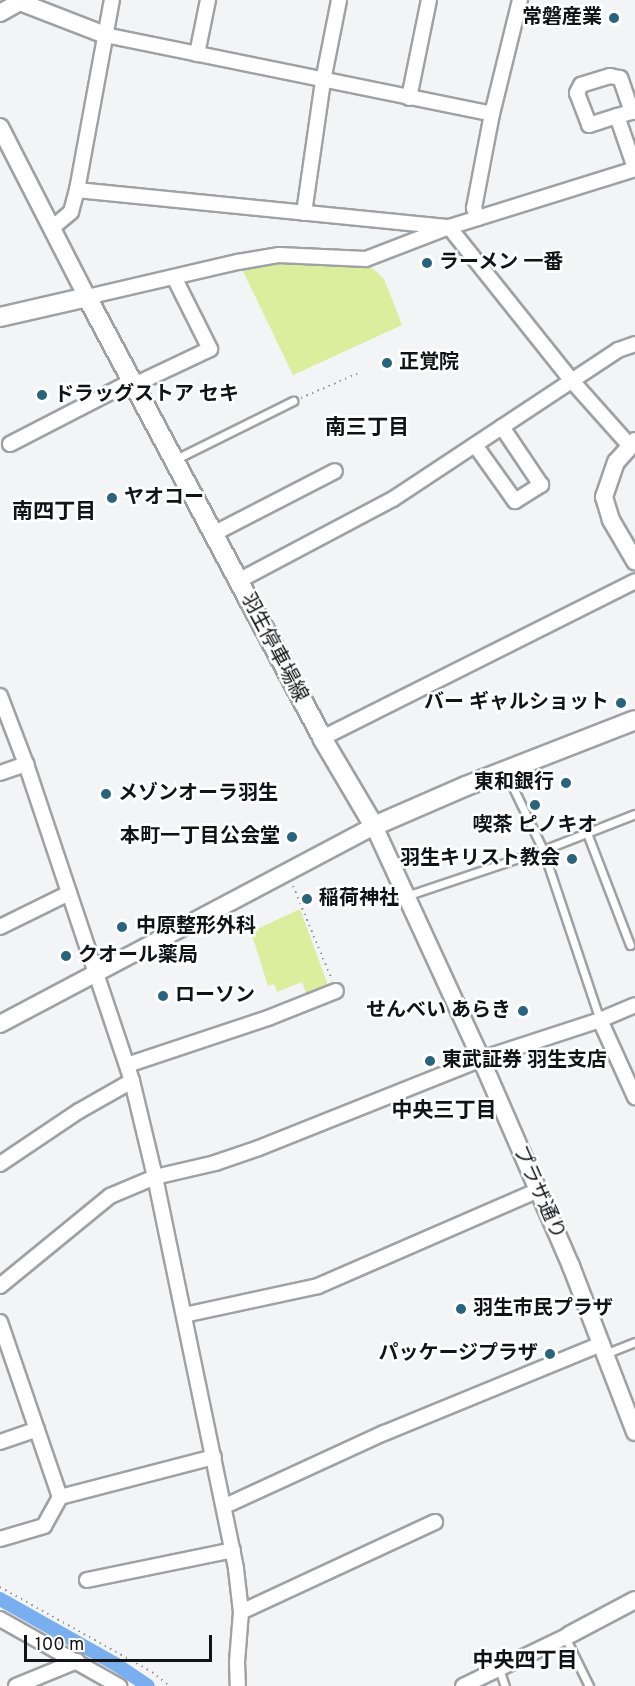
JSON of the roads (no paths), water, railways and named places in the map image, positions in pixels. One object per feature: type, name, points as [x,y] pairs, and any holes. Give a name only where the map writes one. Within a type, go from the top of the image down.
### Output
[{"type":"main road","points":[[0,317],[87,297]]},
{"type":"main road","name":"羽生停車場線","points":[[87,297],[322,738],[374,826]]},
{"type":"main road","points":[[374,826],[635,720]]},
{"type":"street","points":[[52,228],[71,212],[77,190],[112,0]]},
{"type":"street","points":[[197,54],[208,0]]},
{"type":"street","points":[[409,98],[429,0]]},
{"type":"street","points":[[478,218],[474,208],[492,114],[520,0]]},
{"type":"street","points":[[0,13],[20,1],[105,35],[492,114]]},
{"type":"street","points":[[304,213],[322,81],[336,1]]},
{"type":"street","points":[[610,75],[620,78],[634,111],[589,125],[577,93],[580,85],[610,75]]},
{"type":"street","points":[[0,127],[87,297],[279,255],[366,259],[449,227],[635,169],[617,116]]},
{"type":"street","points":[[77,190],[449,227],[572,381],[632,444],[615,462],[604,497],[611,520],[635,561]]},
{"type":"street","points":[[10,444],[133,383],[210,349],[174,277]]},
{"type":"street","points":[[238,581],[393,499],[618,350],[635,344]]},
{"type":"street","points":[[476,445],[515,501],[542,485],[502,427]]},
{"type":"street","points":[[213,534],[335,471]]},
{"type":"street","points":[[322,738],[635,581]]},
{"type":"street","points":[[0,696],[26,764],[132,1080],[155,1177],[233,1550],[241,1612],[237,1662],[238,1686]]},
{"type":"street","points":[[0,773],[26,764]]},
{"type":"street","points":[[0,1024],[374,826]]},
{"type":"street","name":"プラザ通り","points":[[374,826],[481,1059],[571,1266],[635,1430]]},
{"type":"street","points":[[0,927],[69,893]]},
{"type":"street","points":[[127,1065],[268,1018],[336,991]]},
{"type":"street","points":[[0,1286],[110,1196],[155,1177],[215,1163],[259,1148],[481,1059],[600,1020],[635,1005]]},
{"type":"street","points":[[600,1020],[635,1097]]},
{"type":"street","points":[[0,1164],[79,1111],[132,1080]]},
{"type":"street","points":[[184,1315],[318,1286],[537,1191]]},
{"type":"street","points":[[0,1322],[60,1497]]},
{"type":"street","points":[[225,1506],[384,1432],[603,1349]]},
{"type":"street","points":[[0,1442],[37,1429]]},
{"type":"street","points":[[0,1539],[44,1526],[60,1497],[214,1457]]},
{"type":"street","points":[[241,1612],[435,1522]]},
{"type":"street","points":[[87,1580],[233,1550]]},
{"type":"street","points":[[463,1686],[635,1600]]},
{"type":"street","points":[[0,1619],[119,1686]]},
{"type":"street","points":[[16,1686],[77,1661]]},
{"type":"lane","points":[[174,460],[293,402]]},
{"type":"lane","points":[[505,771],[543,850],[600,1020]]},
{"type":"lane","points":[[406,896],[543,850],[635,814]]},
{"type":"lane","points":[[587,833],[630,945]]},
{"type":"lane","points":[[603,1349],[635,1342]]},
{"type":"lane","points":[[567,1636],[589,1686]]},
{"type":"lane","points":[[499,1669],[505,1686]]},
{"type":"waterway","points":[[0,1599],[117,1665],[148,1686]]},
{"type":"place","name":"常磐産業","points":[[614,18]]},
{"type":"place","name":"ラーメン 一番","points":[[427,263]]},
{"type":"place","name":"正覚院","points":[[387,363]]},
{"type":"place","name":"ドラッグストア セキ","points":[[42,395]]},
{"type":"place","name":"ヤオコー","points":[[112,498]]},
{"type":"place","name":"バー ギャルショット","points":[[621,703]]},
{"type":"place","name":"東和銀行","points":[[566,783]]},
{"type":"place","name":"メゾンオーラ羽生","points":[[106,794]]},
{"type":"place","name":"喫茶 ピノキオ","points":[[535,805]]},
{"type":"place","name":"本町一丁目公会堂","points":[[292,837]]},
{"type":"place","name":"羽生キリスト教会","points":[[572,859]]},
{"type":"place","name":"稲荷神社","points":[[307,899]]},
{"type":"place","name":"中原整形外科","points":[[122,927]]},
{"type":"place","name":"クオール薬局","points":[[66,956]]},
{"type":"place","name":"ローソン","points":[[163,996]]},
{"type":"place","name":"せんべい あらき","points":[[523,1011]]},
{"type":"place","name":"東武証券 羽生支店","points":[[430,1061]]},
{"type":"place","name":"羽生市民プラザ","points":[[461,1309]]},
{"type":"place","name":"パッケージプラザ","points":[[550,1354]]},
{"type":"district","name":"南三丁目","points":[[367,429]]},
{"type":"district","name":"南四丁目","points":[[54,513]]},
{"type":"district","name":"中央三丁目","points":[[444,1112]]},
{"type":"district","name":"中央四丁目","points":[[525,1662]]}]
